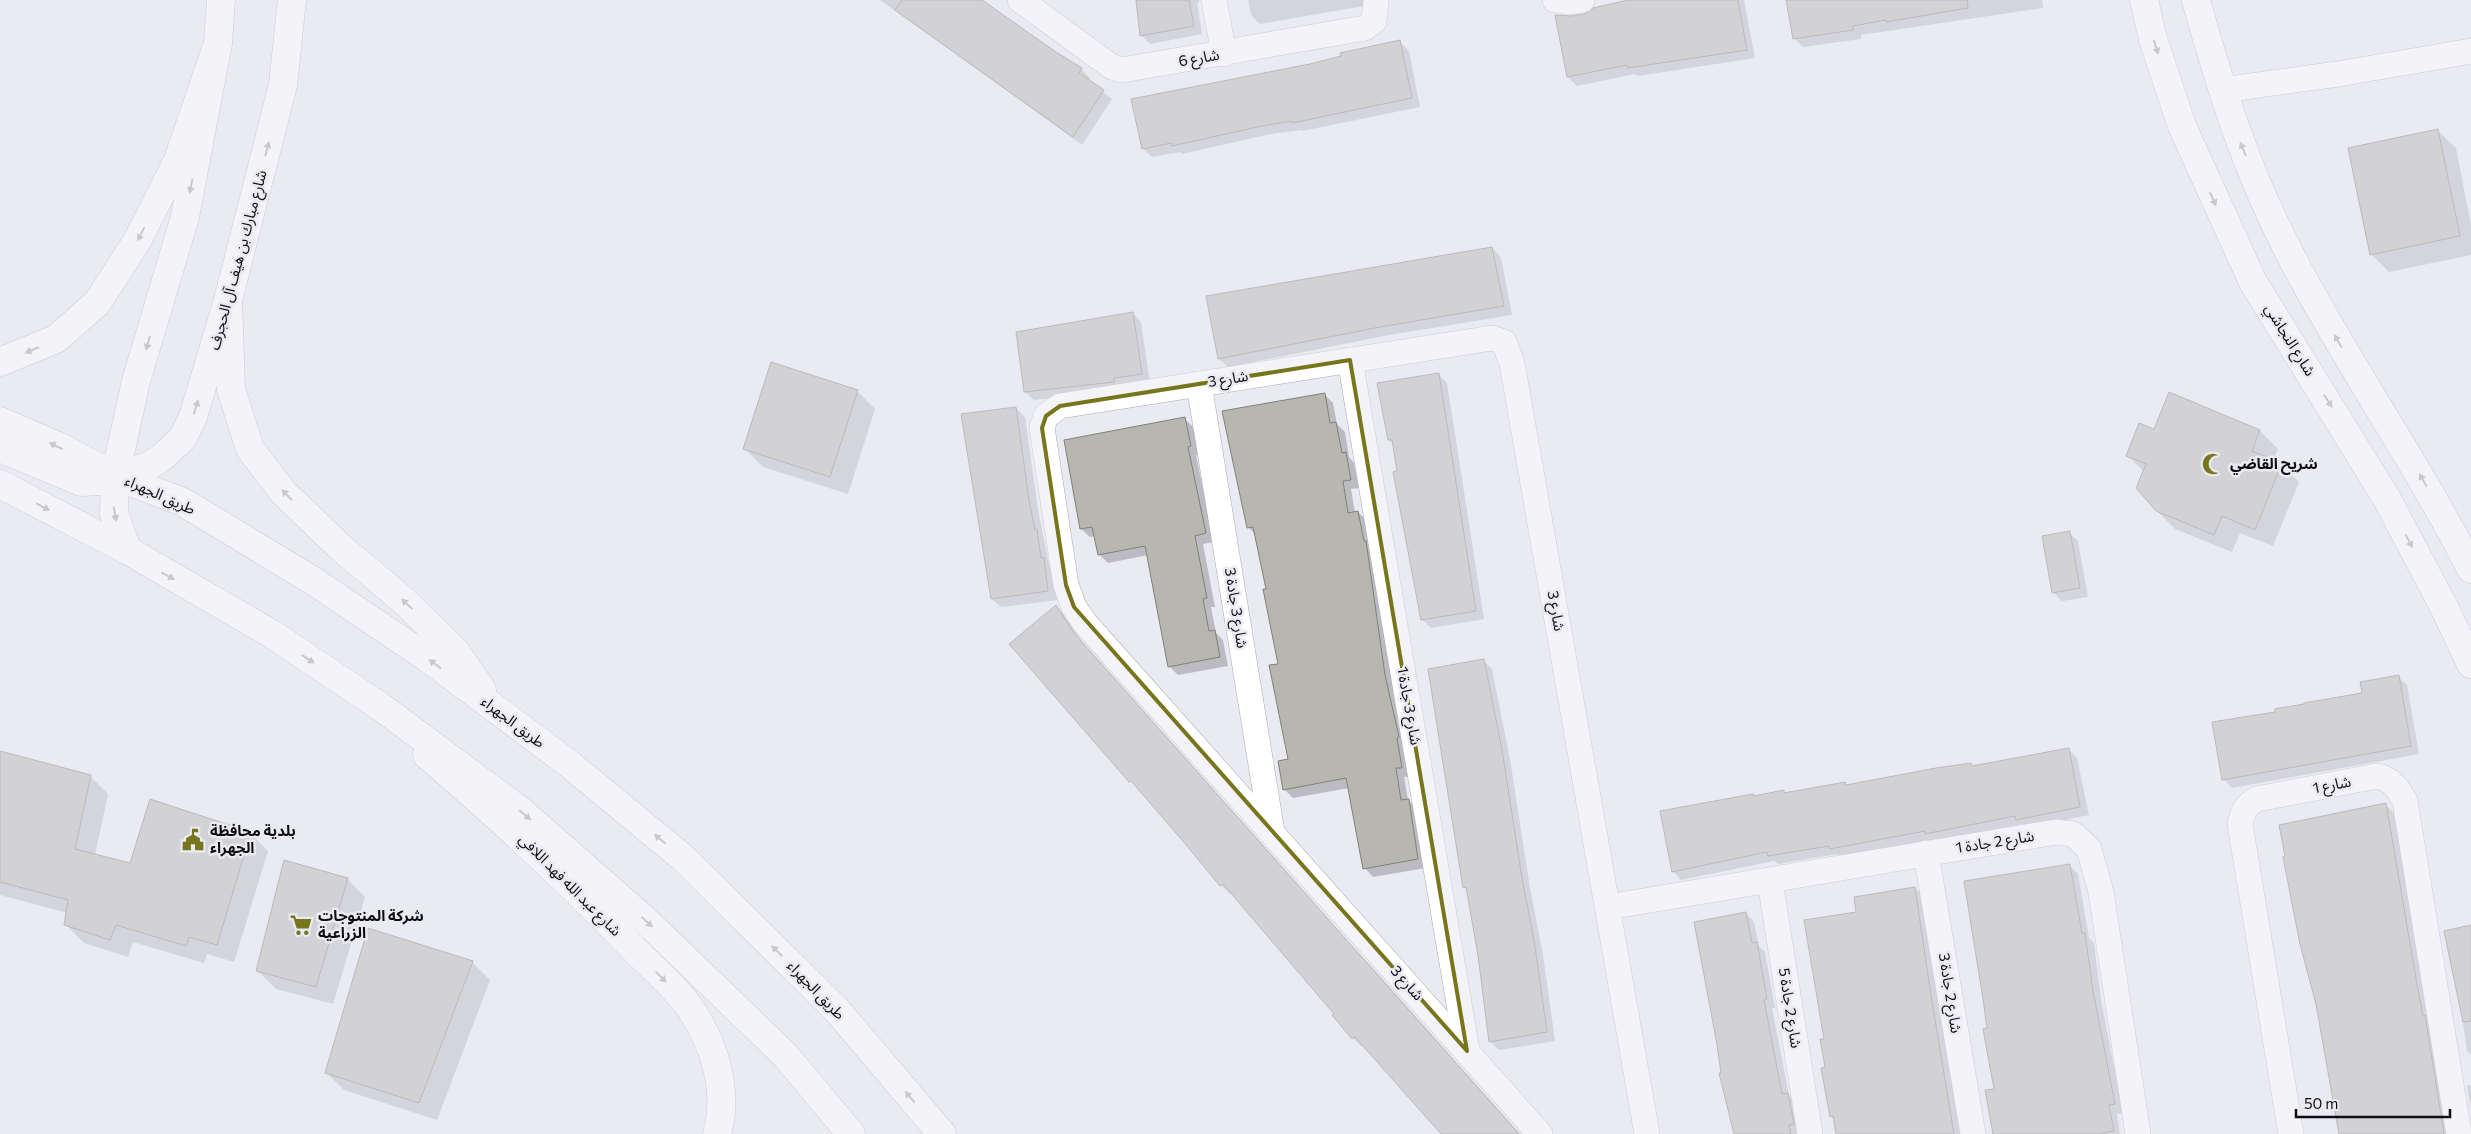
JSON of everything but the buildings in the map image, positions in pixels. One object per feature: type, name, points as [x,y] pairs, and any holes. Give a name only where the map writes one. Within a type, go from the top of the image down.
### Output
[{"type":"main road","points":[[127,550],[114,513],[115,476],[136,382],[185,218],[218,43],[221,0]]},
{"type":"main road","name":"شارع مبارك بن هيف آل الحجرف","points":[[79,470],[91,483],[146,467],[160,459],[182,439],[193,417],[228,300],[283,85],[292,0]]},
{"type":"main road","name":"شارع النجاشي","points":[[2144,0],[2153,39],[2182,126],[2249,273],[2387,499],[2444,607],[2471,664]]},
{"type":"main road","points":[[2196,0],[2229,114],[2255,180],[2291,256],[2366,389],[2418,471],[2471,569]]},
{"type":"main road","points":[[0,362],[56,339],[97,303],[137,241],[178,160],[218,43]]},
{"type":"main road","points":[[228,300],[231,389],[250,448],[283,492],[340,547],[403,600],[456,652],[495,708]]},
{"type":"main road","points":[[0,421],[79,470]]},
{"type":"main road","points":[[0,448],[79,470]]},
{"type":"main road","name":"طريق الجهراء","points":[[115,476],[183,502],[315,582],[429,659],[568,763],[682,857],[835,1008],[942,1134]]},
{"type":"main road","points":[[0,484],[127,550],[272,634],[381,707],[522,812],[637,914],[785,1055],[851,1134]]},
{"type":"main road","name":"شارع عبد الله فهد اللافي","points":[[343,682],[521,836],[618,932],[690,1007],[710,1046],[722,1083],[720,1123],[716,1134]]},
{"type":"street","name":"شارع 6","points":[[1020,0],[1112,67],[1122,70],[1224,54],[1365,28],[1374,21],[1376,0]]},
{"type":"street","points":[[1214,0],[1224,54]]},
{"type":"street","points":[[1556,0],[1569,2],[1582,0]]},
{"type":"street","points":[[2222,90],[2338,74],[2471,51]]},
{"type":"street","name":"شارع 3","points":[[1540,1134],[1085,624],[1074,607],[1066,585],[1042,428],[1046,416],[1060,406],[1492,338],[1504,342],[1512,363],[1647,1134]]},
{"type":"street","name":"شارع 3 جادة 1","points":[[1350,360],[1467,1051]]},
{"type":"street","name":"شارع 3 جادة 3","points":[[1199,384],[1272,832]]},
{"type":"street","name":"شارع 1","points":[[2290,1134],[2240,824],[2242,813],[2247,805],[2257,800],[2377,776],[2387,779],[2396,786],[2405,801],[2459,1134]]},
{"type":"street","name":"شارع 2 جادة 1","points":[[1608,907],[2056,832],[2074,834],[2090,849],[2102,892],[2138,1134]]},
{"type":"street","name":"شارع 2 جادة 3","points":[[1926,853],[1973,1134]]},
{"type":"street","name":"شارع 2 جادة 5","points":[[1770,881],[1810,1134]]},
{"type":"highlighted area","points":[[1350,360],[1467,1051],[1074,607],[1066,585],[1042,428],[1046,416],[1060,406]]},
{"type":"place","name":"شريح القاضي","points":[[2213,464]]},
{"type":"place","name":"بلدية محافظة الجهراء","points":[[193,840]]},
{"type":"place","name":"شركة المنتوجات الزراعية","points":[[301,925]]}]
